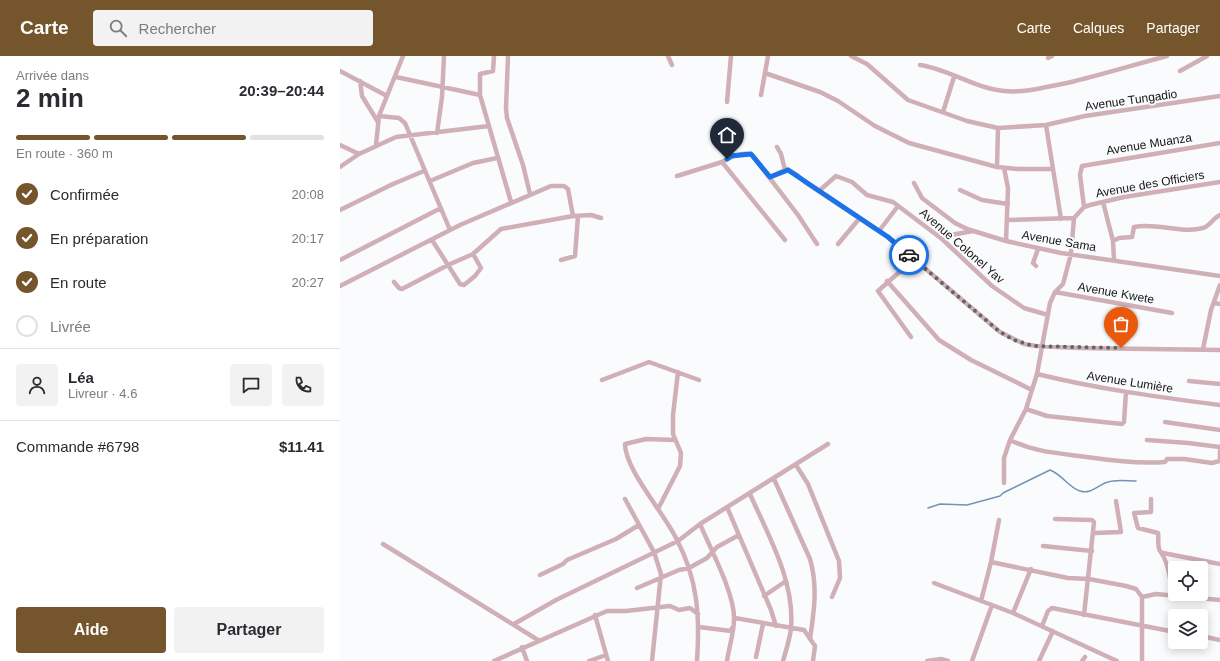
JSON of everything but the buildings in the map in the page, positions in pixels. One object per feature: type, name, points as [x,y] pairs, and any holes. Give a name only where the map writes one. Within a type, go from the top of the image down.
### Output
[{"type":"street","points":[[376,145],[378,122],[403,56]]},
{"type":"street","points":[[437,133],[444,56]]},
{"type":"street","points":[[494,56],[493,71],[480,74],[480,95],[511,202]]},
{"type":"street","points":[[508,56],[507,118],[523,165],[530,194]]},
{"type":"street","points":[[668,56],[672,65]]},
{"type":"street","points":[[727,102],[730,56]]},
{"type":"street","points":[[760,95],[768,56]]},
{"type":"street","name":"Avenue Tungadio","points":[[851,56],[867,64],[908,100],[967,121],[998,128],[1046,125],[1085,116],[1220,96]]},
{"type":"street","points":[[920,65],[986,87],[1003,90],[1039,89],[1167,56]]},
{"type":"street","points":[[1180,71],[1207,56]]},
{"type":"street","points":[[340,71],[387,96]]},
{"type":"street","points":[[764,73],[820,92],[838,101],[875,126],[909,143],[997,167],[1052,169]]},
{"type":"street","points":[[396,77],[480,95]]},
{"type":"street","points":[[943,112],[954,77]]},
{"type":"street","points":[[360,81],[362,96],[378,122]]},
{"type":"street","points":[[380,116],[403,120],[450,230]]},
{"type":"street","points":[[1046,125],[1060,219]]},
{"type":"street","points":[[340,167],[359,154],[396,137],[489,126]]},
{"type":"street","points":[[997,167],[998,128]]},
{"type":"street","name":"Avenue Muanza","points":[[1084,207],[1080,175],[1082,166],[1220,143]]},
{"type":"street","points":[[340,145],[359,154]]},
{"type":"street","points":[[777,148],[781,154],[785,170]]},
{"type":"street","points":[[677,176],[722,162],[731,156],[751,154],[770,177],[817,244]]},
{"type":"street","points":[[430,181],[473,163],[498,158]]},
{"type":"street","points":[[722,162],[785,240]]},
{"type":"street","points":[[1004,168],[1008,204],[1006,241]]},
{"type":"street","points":[[770,177],[785,170],[797,175],[879,232],[914,259],[1000,332],[1024,344],[1033,346],[1079,348],[1220,350]]},
{"type":"street","points":[[340,210],[387,186],[424,171]]},
{"type":"street","name":"Avenue Colonel Yav","points":[[819,191],[836,176],[852,182],[867,195],[887,200],[898,206],[942,239],[992,286],[1024,308],[1048,315]]},
{"type":"street","name":"Avenue Sama","points":[[914,182],[920,195],[927,202],[955,223],[973,231],[1038,249],[1220,276]]},
{"type":"street","name":"Avenue des Officiers","points":[[1084,207],[1124,197],[1220,182]]},
{"type":"street","points":[[340,286],[450,230],[511,202],[551,186],[564,186],[569,192],[576,216],[575,256],[561,260]]},
{"type":"street","points":[[960,190],[982,200],[1008,204]]},
{"type":"street","points":[[1104,202],[1113,241],[1114,260]]},
{"type":"street","points":[[879,232],[898,206]]},
{"type":"street","points":[[1004,482],[1004,458],[1010,440],[1026,409],[1037,374],[1052,298],[1055,292],[1063,284],[1071,254],[1074,218],[1084,207]]},
{"type":"street","points":[[340,260],[441,208]]},
{"type":"street","points":[[394,282],[399,288],[402,289],[473,254],[501,229],[576,216],[595,215],[601,218]]},
{"type":"street","points":[[1113,241],[1119,238],[1132,236],[1134,227],[1143,225],[1194,229],[1204,228],[1220,215]]},
{"type":"street","points":[[1007,220],[1074,218]]},
{"type":"street","points":[[838,244],[859,219]]},
{"type":"street","points":[[942,239],[951,235],[973,231]]},
{"type":"street","points":[[432,240],[460,284],[464,285],[481,268],[473,254]]},
{"type":"street","points":[[1036,266],[1033,264],[1038,249]]},
{"type":"street","points":[[911,337],[878,291],[887,281],[914,259]]},
{"type":"street","points":[[887,281],[939,340],[971,360],[1032,390]]},
{"type":"street","points":[[1203,349],[1207,327],[1220,285]]},
{"type":"street","name":"Avenue Kwete","points":[[1055,292],[1172,313]]},
{"type":"street","points":[[1214,303],[1220,304]]},
{"type":"street","points":[[602,380],[648,362],[700,380]]},
{"type":"street","points":[[658,509],[680,466],[681,453],[673,434],[673,415],[678,372]]},
{"type":"street","name":"Avenue Lumière","points":[[1037,374],[1081,385],[1220,405]]},
{"type":"street","points":[[1189,381],[1220,384]]},
{"type":"street","points":[[1026,409],[1047,416],[1122,424],[1124,422],[1126,392]]},
{"type":"street","points":[[1165,422],[1220,430]]},
{"type":"street","points":[[676,440],[653,438],[625,444],[625,449],[631,466],[678,540],[689,568],[696,592],[696,610],[698,614],[699,628],[696,661]]},
{"type":"street","points":[[1010,440],[1040,451],[1107,460],[1145,463],[1165,462],[1167,459],[1184,459],[1212,463],[1220,461],[1220,447],[1146,440]]},
{"type":"street","points":[[514,624],[556,600],[678,540],[700,524],[828,444]]},
{"type":"street","points":[[796,465],[808,484],[839,561],[840,578],[832,597]]},
{"type":"street","points":[[774,479],[810,559],[815,594],[810,639]]},
{"type":"street","points":[[750,494],[786,581],[790,607],[791,628],[783,661]]},
{"type":"street","points":[[625,499],[654,552],[662,577],[652,661]]},
{"type":"street","points":[[1151,499],[1151,512],[1134,513],[1134,518],[1138,528],[1157,532],[1159,550],[1163,553],[1168,568]]},
{"type":"street","points":[[1094,533],[1121,532],[1116,501]]},
{"type":"street","points":[[727,507],[764,596],[772,610],[776,626]]},
{"type":"street","points":[[1055,519],[1092,520],[1094,522],[1084,615]]},
{"type":"street","points":[[981,601],[991,562],[998,520]]},
{"type":"street","points":[[700,524],[732,602],[734,618],[726,661]]},
{"type":"street","points":[[540,576],[567,560],[616,539],[639,525]]},
{"type":"street","points":[[637,588],[678,570],[689,568],[707,558],[717,547],[739,535]]},
{"type":"street","points":[[383,544],[538,640]]},
{"type":"street","points":[[1043,546],[1092,551]]},
{"type":"street","points":[[1163,553],[1220,564]]},
{"type":"street","points":[[991,562],[1031,569],[1068,578],[1089,579],[1133,588],[1142,597],[1142,661]]},
{"type":"street","points":[[1013,613],[1031,569]]},
{"type":"street","points":[[764,596],[786,581]]},
{"type":"street","points":[[934,583],[1013,613],[1117,661]]},
{"type":"street","points":[[1142,597],[1150,594],[1168,595]]},
{"type":"street","points":[[1208,599],[1220,600]]},
{"type":"street","points":[[972,661],[992,605]]},
{"type":"street","points":[[494,661],[522,647],[607,610],[626,611],[659,606],[670,606],[678,610],[690,608],[698,614]]},
{"type":"street","points":[[1042,626],[1048,610],[1052,608],[1141,627],[1168,631]]},
{"type":"street","points":[[595,615],[608,661]]},
{"type":"street","points":[[734,618],[804,630],[815,646],[813,661]]},
{"type":"street","points":[[699,628],[731,631],[734,618]]},
{"type":"street","points":[[756,657],[763,624]]},
{"type":"street","points":[[1039,661],[1053,631]]},
{"type":"street","points":[[1208,637],[1220,640]]},
{"type":"street","points":[[522,647],[527,661]]},
{"type":"street","points":[[589,661],[606,655]]},
{"type":"street","points":[[927,661],[941,659],[948,661]]},
{"type":"waterway","points":[[928,508],[940,504],[967,505],[1000,496],[1003,493],[1050,470],[1059,475],[1072,487],[1084,492],[1088,492],[1111,481],[1136,481]]},
{"type":"way so far","points":[[909,255],[1000,332],[1014,340],[1033,346],[1121,348]]},
{"type":"route","points":[[727,159],[731,156],[751,154],[770,177],[788,170],[888,237],[909,255]]}]
